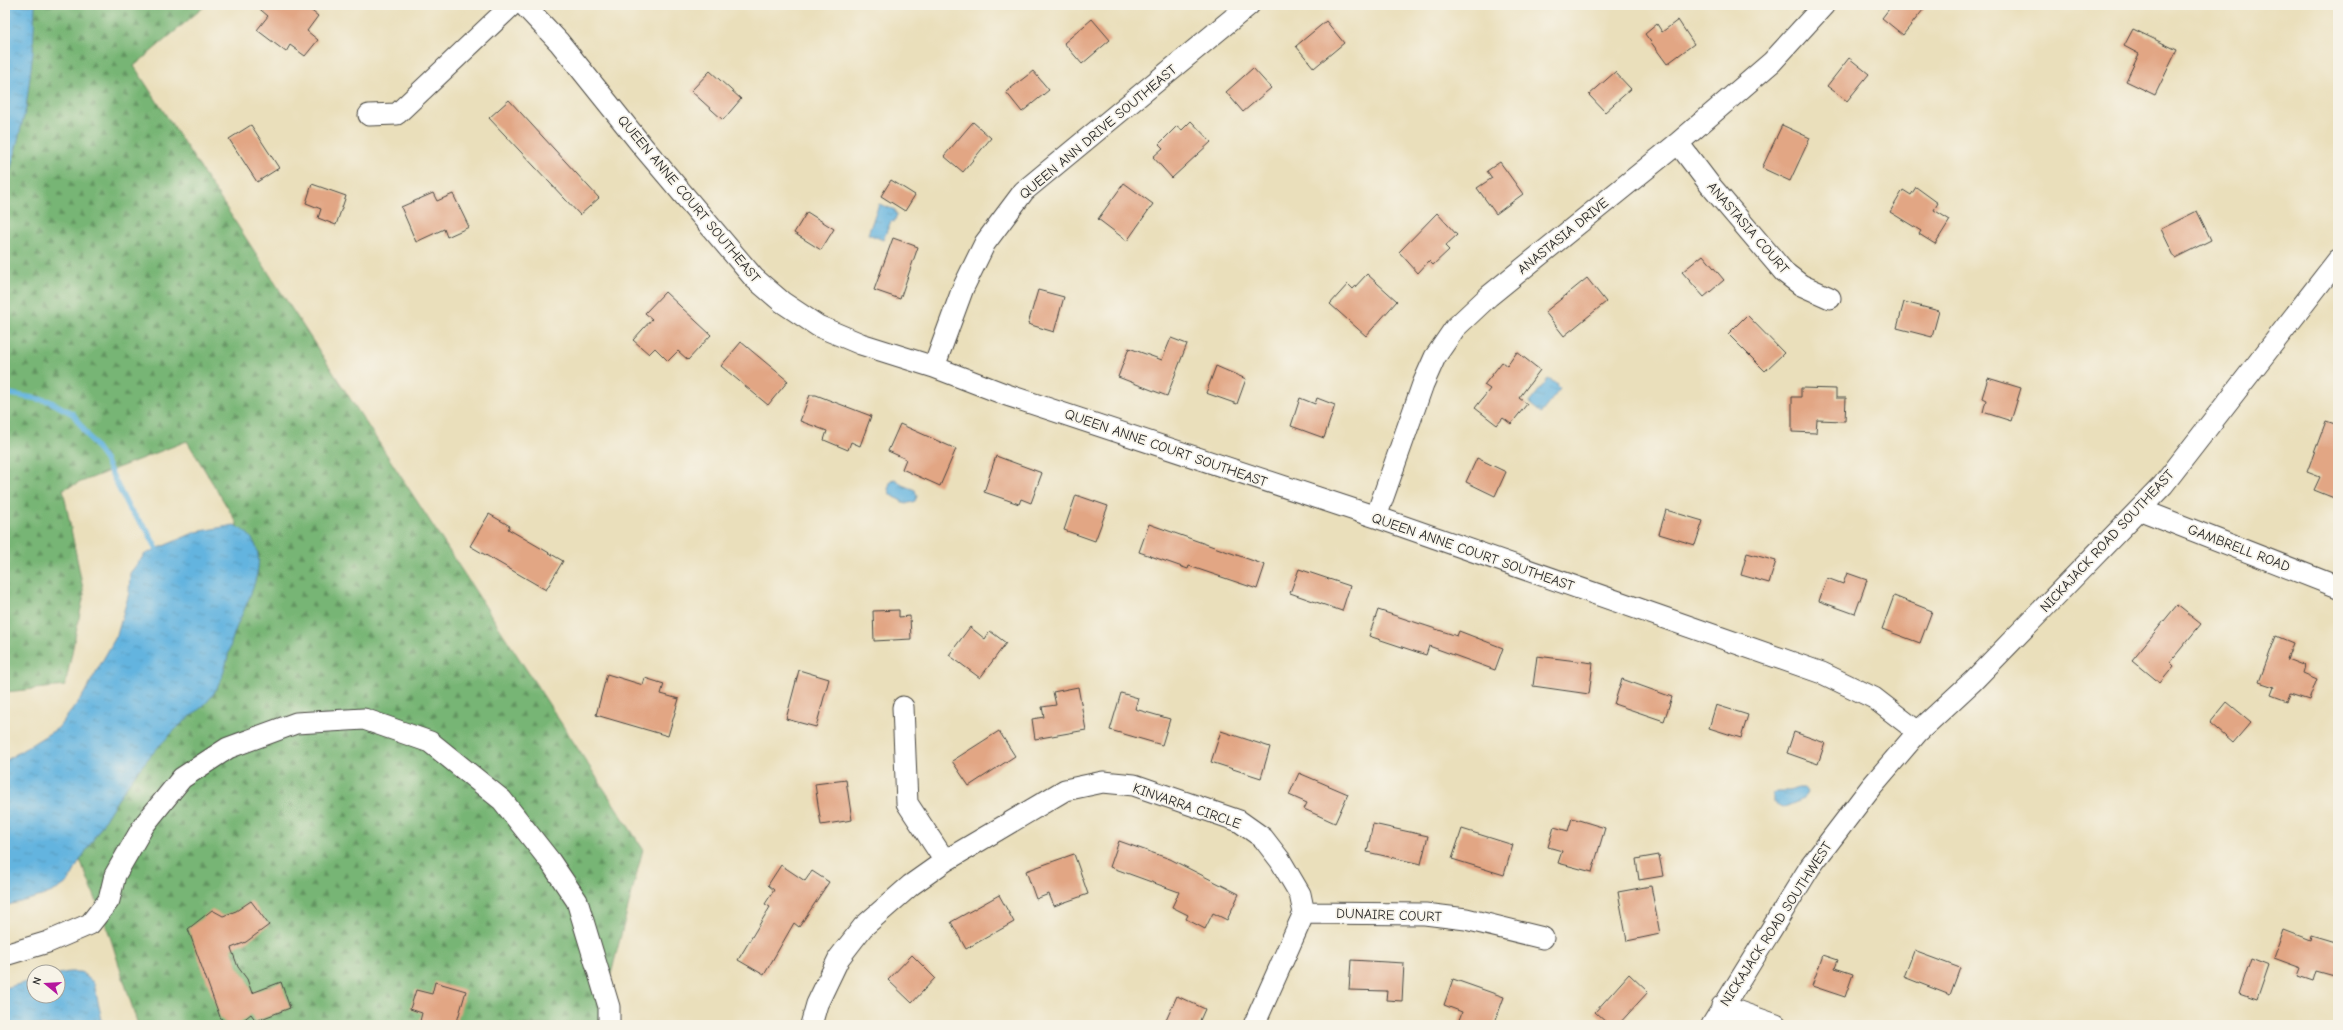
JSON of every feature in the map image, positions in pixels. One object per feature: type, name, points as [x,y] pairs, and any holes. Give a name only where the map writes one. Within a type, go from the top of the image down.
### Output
[{"type":"street","points":[[369,115],[397,114],[512,5]]},
{"type":"street","name":"QUEEN ANNE COURT SOUTHEAST","points":[[524,5],[559,42],[644,148],[754,278],[782,302],[818,326],[861,344],[934,367],[1007,395],[1376,518],[1822,673],[1874,698],[1918,732]]},
{"type":"street","name":"QUEEN ANN DRIVE SOUTHEAST","points":[[934,367],[964,288],[985,243],[1024,191],[1249,5]]},
{"type":"street","name":"ANASTASIA DRIVE","points":[[1376,518],[1423,384],[1435,357],[1455,328],[1489,296],[1678,143],[1772,62],[1824,5]]},
{"type":"street","name":"ANASTASIA COURT","points":[[1678,143],[1714,191],[1784,272],[1801,286],[1830,298]]},
{"type":"street","name":"NICKAJACK ROAD SOUTHEAST","points":[[1918,732],[1973,681],[2141,510],[2163,485],[2338,260]]},
{"type":"street","name":"GAMBRELL ROAD","points":[[2141,510],[2338,587]]},
{"type":"street","points":[[903,707],[907,803],[945,861]]},
{"type":"street","points":[[5,955],[48,942],[90,924],[109,900],[115,875],[144,825],[182,778],[228,748],[296,723],[364,718],[430,742],[507,806],[550,861],[577,900],[609,1007],[609,1025]]},
{"type":"street","name":"NICKAJACK ROAD SOUTHWEST","points":[[1712,1025],[1722,1006],[1810,867],[1871,787],[1918,732]]},
{"type":"street","name":"KINVARRA CIRCLE","points":[[810,1025],[817,1004],[839,958],[863,927],[911,885],[945,861],[1065,790],[1103,782],[1134,785],[1240,821],[1263,838],[1280,860],[1300,894],[1304,913]]},
{"type":"street","points":[[1254,1025],[1304,913]]},
{"type":"street","name":"DUNAIRE COURT","points":[[1304,913],[1425,914],[1466,919],[1543,938]]},
{"type":"street","points":[[1722,1006],[1776,1025]]},
{"type":"green space","points":[[5,5],[206,5],[134,66],[643,849],[598,1025],[138,1025],[107,927],[77,852],[213,666],[237,523],[187,441],[63,489],[84,594],[65,686],[5,692]]},
{"type":"water","points":[[5,5],[35,5],[33,53],[26,108],[5,192]]},
{"type":"water","points":[[879,204],[895,210],[895,213],[897,214],[894,222],[891,221],[883,240],[868,234]]},
{"type":"water","points":[[1548,379],[1558,384],[1557,386],[1560,389],[1541,413],[1529,403]]},
{"type":"water","points":[[895,479],[902,485],[915,490],[917,496],[915,501],[906,504],[890,494],[888,489],[891,480]]},
{"type":"water","points":[[234,525],[248,534],[256,546],[258,559],[257,574],[253,588],[232,639],[222,678],[214,693],[202,707],[179,726],[163,742],[135,775],[111,810],[66,883],[58,889],[44,895],[5,906],[5,761],[58,728],[82,697],[117,635],[129,593],[130,573],[145,554],[196,532]]},
{"type":"water","points":[[1797,788],[1804,788],[1807,792],[1804,799],[1782,808],[1773,803],[1773,794],[1777,791],[1790,791]]},
{"type":"water","points":[[81,972],[94,983],[103,1025],[5,1025],[5,988],[26,982],[26,1004],[66,1004],[66,973]]},
{"type":"building","points":[[255,5],[304,5],[318,16],[307,31],[318,40],[305,56],[290,45],[286,52],[257,30],[268,16]]},
{"type":"building","points":[[1892,5],[1927,5],[1903,35],[1882,18]]},
{"type":"building","points":[[1092,19],[1110,40],[1082,64],[1064,43]]},
{"type":"building","points":[[1678,20],[1694,44],[1667,64],[1645,34],[1657,24],[1662,32]]},
{"type":"building","points":[[1326,21],[1344,43],[1314,68],[1296,46]]},
{"type":"building","points":[[2133,29],[2177,50],[2155,95],[2126,81],[2139,54],[2124,46]]},
{"type":"building","points":[[1849,58],[1869,74],[1847,101],[1827,86]]},
{"type":"building","points":[[1253,68],[1271,88],[1243,112],[1226,92]]},
{"type":"building","points":[[710,71],[741,99],[723,120],[691,91]]},
{"type":"building","points":[[1033,71],[1049,90],[1022,112],[1006,92]]},
{"type":"building","points":[[1615,72],[1631,89],[1605,112],[1589,95]]},
{"type":"building","points":[[509,100],[599,198],[580,215],[489,118]]},
{"type":"building","points":[[1191,121],[1211,142],[1172,178],[1153,157],[1163,148],[1159,144],[1177,126],[1182,130]]},
{"type":"building","points":[[973,122],[991,138],[963,172],[944,156]]},
{"type":"building","points":[[251,125],[279,168],[257,182],[229,139]]},
{"type":"building","points":[[1782,125],[1810,138],[1790,181],[1762,168]]},
{"type":"building","points":[[1500,162],[1523,194],[1496,214],[1477,188],[1492,178],[1487,171]]},
{"type":"building","points":[[891,180],[915,195],[905,211],[881,196]]},
{"type":"building","points":[[1124,183],[1153,204],[1127,241],[1098,219]]},
{"type":"building","points":[[312,184],[346,196],[336,225],[318,218],[321,209],[306,203]]},
{"type":"building","points":[[1916,187],[1938,203],[1934,210],[1950,220],[1935,244],[1919,234],[1921,231],[1890,212],[1903,190],[1911,195]]},
{"type":"building","points":[[433,193],[437,201],[453,194],[469,227],[447,237],[444,229],[416,242],[401,207]]},
{"type":"building","points":[[2197,211],[2211,240],[2175,258],[2161,229]]},
{"type":"building","points":[[807,212],[834,229],[821,250],[794,233]]},
{"type":"building","points":[[1437,213],[1457,235],[1445,246],[1449,250],[1433,265],[1429,261],[1418,273],[1399,252]]},
{"type":"building","points":[[893,238],[918,247],[900,299],[874,290]]},
{"type":"building","points":[[1703,255],[1724,280],[1704,297],[1682,272]]},
{"type":"building","points":[[1367,274],[1397,301],[1366,336],[1330,304],[1348,284],[1353,289]]},
{"type":"building","points":[[1587,278],[1606,302],[1564,336],[1545,312]]},
{"type":"building","points":[[1038,290],[1064,297],[1054,332],[1028,324]]},
{"type":"building","points":[[665,292],[711,335],[688,360],[678,351],[668,361],[655,348],[649,354],[633,340],[652,319],[645,313]]},
{"type":"building","points":[[1904,302],[1939,311],[1932,337],[1897,328]]},
{"type":"building","points":[[1747,315],[1784,353],[1765,371],[1728,334]]},
{"type":"building","points":[[1171,338],[1187,344],[1167,396],[1118,377],[1129,348],[1162,360]]},
{"type":"building","points":[[741,342],[788,381],[768,405],[721,366]]},
{"type":"building","points":[[1517,352],[1540,370],[1519,398],[1527,404],[1511,424],[1503,418],[1497,425],[1475,408],[1490,389],[1484,385],[1502,362],[1507,366]]},
{"type":"building","points":[[1216,366],[1246,379],[1237,404],[1206,393]]},
{"type":"building","points":[[1988,378],[2021,388],[2011,421],[1983,412],[1986,400],[1982,398]]},
{"type":"building","points":[[1801,388],[1836,389],[1836,398],[1846,398],[1845,421],[1817,420],[1816,433],[1792,432],[1792,397],[1801,397]]},
{"type":"building","points":[[810,395],[816,395],[871,416],[860,446],[851,442],[848,450],[824,440],[827,431],[800,421]]},
{"type":"building","points":[[1300,398],[1315,404],[1317,398],[1335,405],[1324,438],[1291,426]]},
{"type":"building","points":[[2326,421],[2338,425],[2338,488],[2334,498],[2314,490],[2320,477],[2307,472]]},
{"type":"building","points":[[900,424],[956,449],[940,486],[902,469],[906,459],[888,451]]},
{"type":"building","points":[[996,456],[1042,473],[1031,503],[1021,499],[1019,504],[984,492]]},
{"type":"building","points":[[1477,458],[1506,472],[1495,496],[1466,482]]},
{"type":"building","points":[[1076,495],[1108,506],[1095,541],[1064,530]]},
{"type":"building","points":[[1666,510],[1703,521],[1695,545],[1659,534]]},
{"type":"building","points":[[489,514],[510,526],[508,529],[563,561],[546,590],[470,546]]},
{"type":"building","points":[[1149,524],[1265,565],[1257,589],[1189,566],[1188,569],[1139,552]]},
{"type":"building","points":[[1747,553],[1776,561],[1769,583],[1741,575]]},
{"type":"building","points":[[1299,569],[1350,586],[1342,611],[1290,593]]},
{"type":"building","points":[[1847,573],[1867,580],[1855,614],[1819,601],[1827,578],[1843,584]]},
{"type":"building","points":[[1894,596],[1932,611],[1920,643],[1882,629]]},
{"type":"building","points":[[2177,605],[2201,624],[2170,662],[2174,666],[2160,683],[2132,660]]},
{"type":"building","points":[[899,610],[899,617],[910,616],[911,639],[874,641],[873,611]]},
{"type":"building","points":[[1378,610],[1457,636],[1459,631],[1503,648],[1495,670],[1429,646],[1426,655],[1369,636]]},
{"type":"building","points":[[970,627],[985,639],[990,631],[1006,643],[980,678],[949,655]]},
{"type":"building","points":[[2276,636],[2293,643],[2287,659],[2305,666],[2303,673],[2317,679],[2309,700],[2290,694],[2287,701],[2271,695],[2274,687],[2259,682]]},
{"type":"building","points":[[1537,656],[1593,663],[1589,694],[1533,686]]},
{"type":"building","points":[[799,670],[829,679],[816,727],[786,719]]},
{"type":"building","points":[[607,674],[643,685],[645,678],[664,684],[661,694],[679,699],[668,736],[596,715]]},
{"type":"building","points":[[1622,679],[1672,697],[1664,721],[1614,704]]},
{"type":"building","points":[[1078,687],[1086,730],[1035,739],[1032,719],[1044,717],[1042,707],[1056,705],[1053,692]]},
{"type":"building","points":[[1121,693],[1138,698],[1135,709],[1170,719],[1162,745],[1110,730]]},
{"type":"building","points":[[2227,702],[2251,722],[2233,743],[2210,723]]},
{"type":"building","points":[[1716,705],[1748,715],[1741,738],[1709,728]]},
{"type":"building","points":[[999,731],[1015,756],[969,786],[952,761]]},
{"type":"building","points":[[1221,731],[1270,747],[1261,778],[1211,762]]},
{"type":"building","points":[[1794,732],[1825,743],[1818,764],[1787,753]]},
{"type":"building","points":[[1299,773],[1348,794],[1335,823],[1304,809],[1307,803],[1289,795]]},
{"type":"building","points":[[846,780],[852,820],[821,825],[815,784]]},
{"type":"building","points":[[1572,818],[1605,828],[1592,872],[1558,863],[1562,851],[1548,847],[1554,827],[1568,831]]},
{"type":"building","points":[[1373,824],[1428,836],[1421,864],[1367,852]]},
{"type":"building","points":[[1462,829],[1513,845],[1504,875],[1452,859]]},
{"type":"building","points":[[1119,841],[1170,859],[1239,894],[1227,920],[1213,913],[1205,929],[1186,919],[1188,915],[1172,907],[1179,892],[1110,867]]},
{"type":"building","points":[[1074,854],[1088,894],[1054,906],[1049,894],[1036,899],[1026,871]]},
{"type":"building","points":[[1659,855],[1663,876],[1639,880],[1636,859]]},
{"type":"building","points":[[781,865],[805,881],[812,871],[829,882],[799,927],[794,923],[764,975],[738,960],[770,907],[765,904],[774,890],[768,885]]},
{"type":"building","points":[[1651,886],[1660,934],[1627,941],[1618,892]]},
{"type":"building","points":[[999,895],[1014,922],[966,949],[951,922]]},
{"type":"building","points":[[251,901],[269,925],[246,942],[231,948],[238,967],[247,979],[252,993],[281,982],[290,1008],[256,1021],[251,1014],[237,1025],[227,1025],[220,1017],[188,929],[212,910],[223,916],[236,911]]},
{"type":"building","points":[[2284,930],[2310,940],[2311,935],[2338,943],[2338,977],[2316,971],[2313,981],[2298,976],[2301,968],[2274,958]]},
{"type":"building","points":[[1914,951],[1960,968],[1950,995],[1904,977]]},
{"type":"building","points":[[912,955],[935,978],[912,1003],[888,980]]},
{"type":"building","points":[[1823,955],[1838,960],[1835,968],[1853,974],[1845,997],[1812,986]]},
{"type":"building","points":[[2251,958],[2269,965],[2257,1000],[2239,994]]},
{"type":"building","points":[[1351,960],[1404,963],[1402,1001],[1386,1000],[1387,991],[1349,990]]},
{"type":"building","points":[[1629,974],[1648,992],[1618,1025],[1609,1025],[1595,1012]]},
{"type":"building","points":[[1453,979],[1504,997],[1494,1025],[1457,1025],[1462,1012],[1444,1005]]},
{"type":"building","points":[[435,982],[466,991],[456,1025],[419,1025],[422,1013],[410,1009],[416,990],[432,994]]},
{"type":"building","points":[[1177,996],[1205,1009],[1198,1025],[1164,1025]]},
{"type":"waterway","points":[[5,393],[49,401],[73,414],[105,460],[129,509],[147,530],[157,549]]}]
